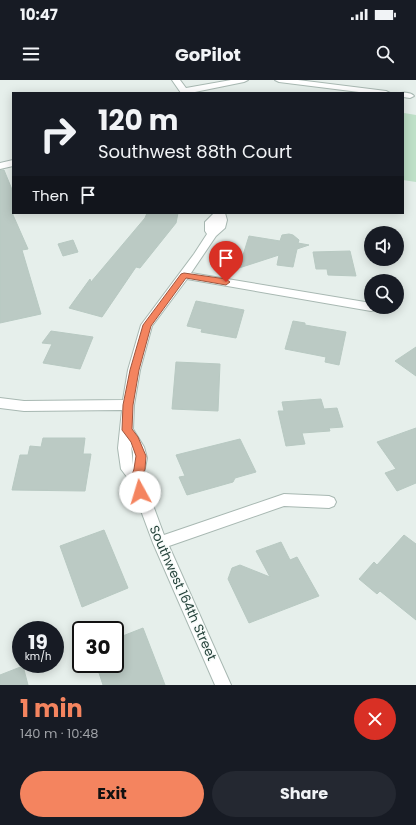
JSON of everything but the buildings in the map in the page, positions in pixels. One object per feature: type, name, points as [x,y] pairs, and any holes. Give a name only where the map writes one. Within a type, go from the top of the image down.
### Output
[{"type":"street","points":[[176,80],[185,92],[244,80]]},
{"type":"street","points":[[279,80],[378,92]]},
{"type":"street","points":[[0,166],[12,163]]},
{"type":"street","name":"Southwest 164th Street","points":[[220,214],[222,224],[220,228],[212,234],[147,325],[134,370],[128,405],[125,458],[128,469],[136,478],[160,544],[223,685]]},
{"type":"street","points":[[184,275],[364,305]]},
{"type":"street","points":[[0,403],[24,406],[128,405]]},
{"type":"street","points":[[160,544],[284,500],[329,502]]},
{"type":"green space","points":[[404,113],[416,115],[416,182],[404,180]]},
{"type":"route","points":[[140,492],[136,478],[140,469],[141,456],[135,440],[127,430],[128,405],[134,370],[147,325],[184,275],[226,282]]}]
